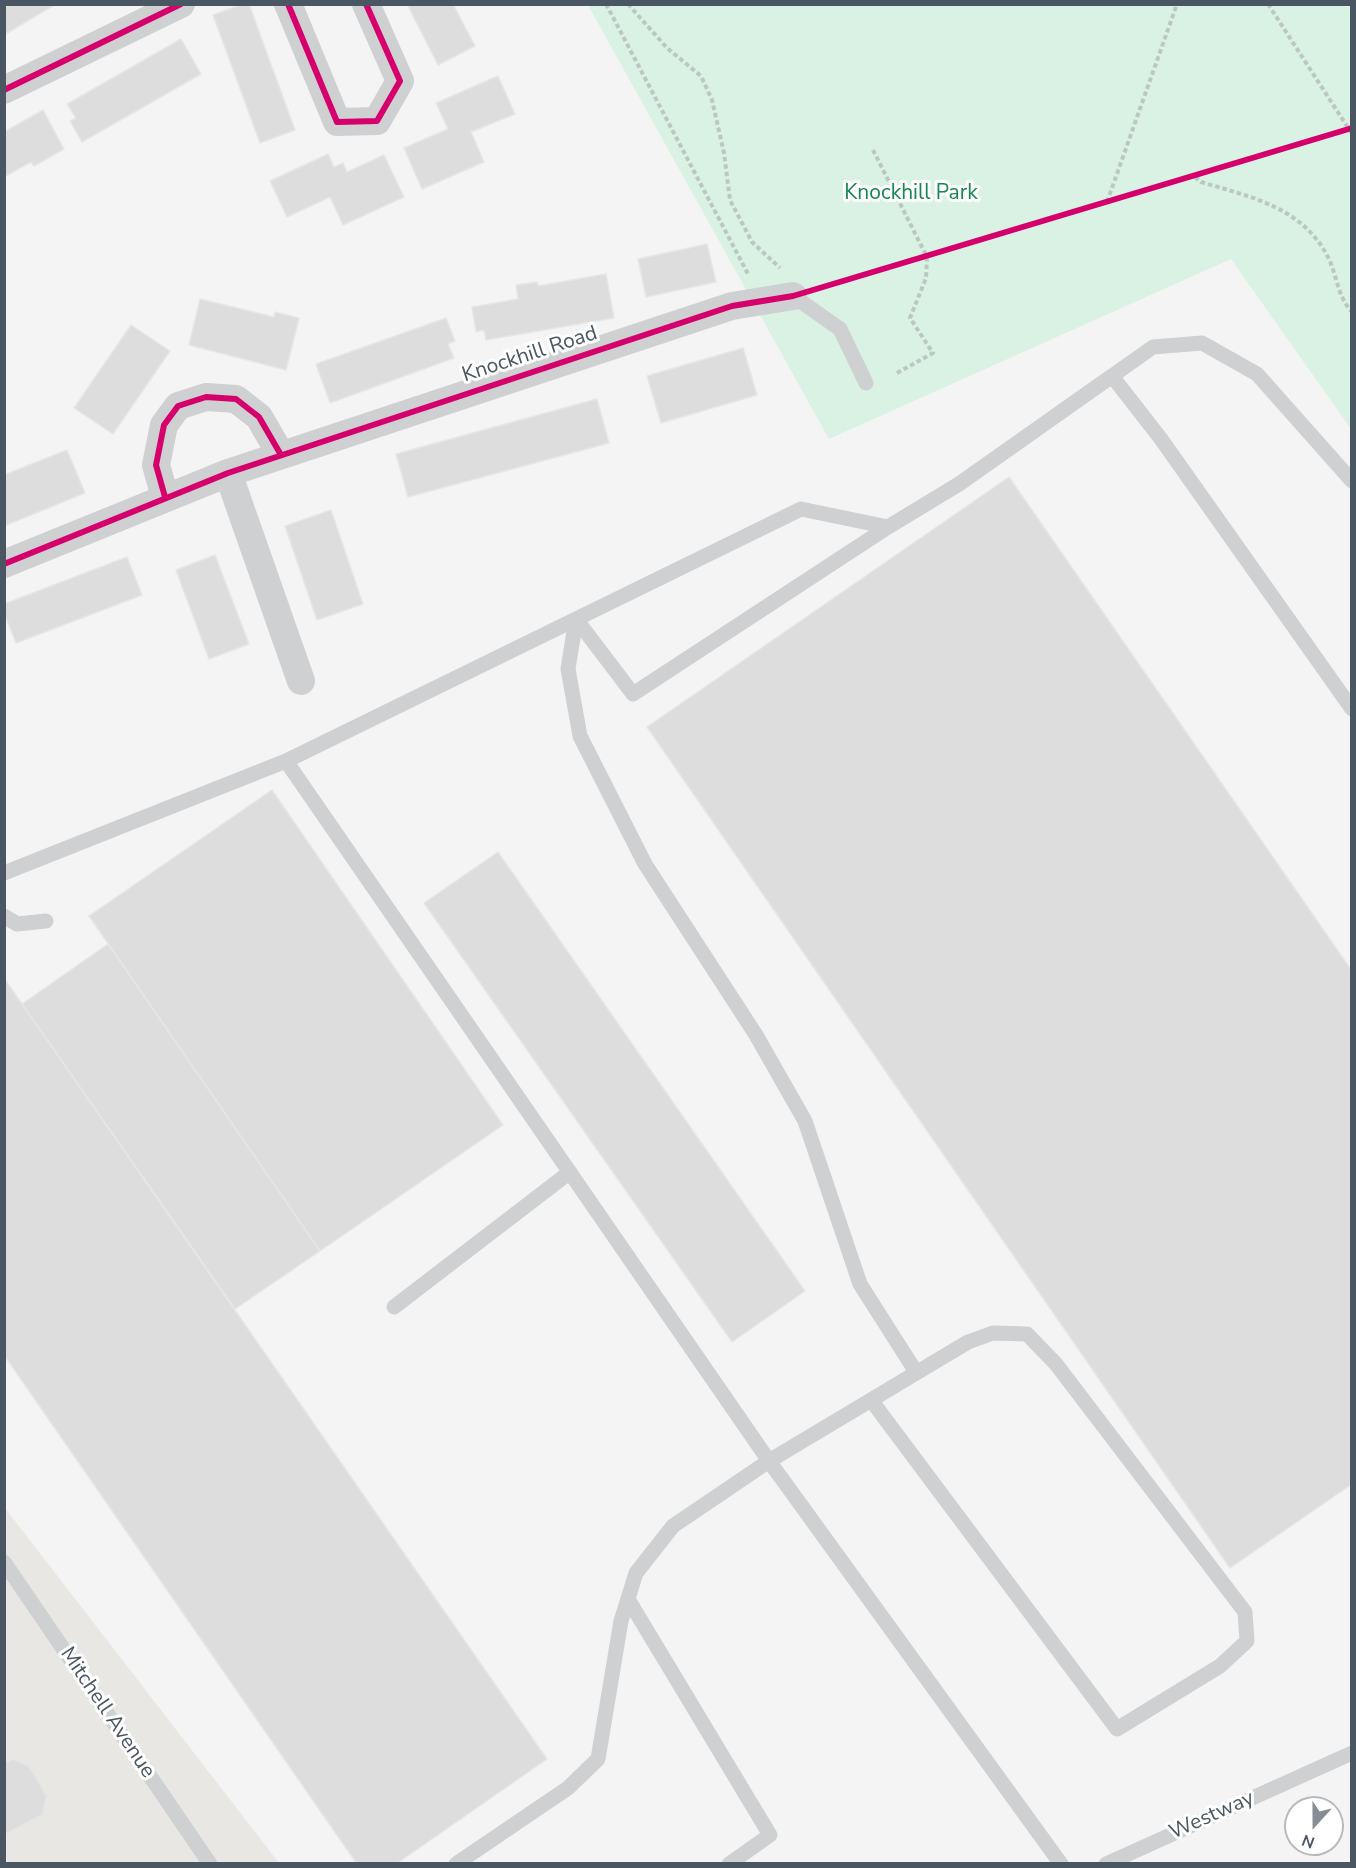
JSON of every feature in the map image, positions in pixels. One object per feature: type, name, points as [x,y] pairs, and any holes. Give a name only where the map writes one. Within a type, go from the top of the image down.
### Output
[{"type":"street","points":[[4,90],[181,4]]},
{"type":"street","points":[[288,4],[337,122],[376,121],[400,81],[366,4]]},
{"type":"street","name":"Knockhill Road","points":[[4,564],[228,473],[732,306],[793,296]]},
{"type":"street","points":[[165,497],[156,465],[164,425],[178,406],[206,397],[236,399],[259,417],[281,455]]},
{"type":"street","points":[[228,473],[301,681]]},
{"type":"lane","points":[[793,296],[840,329],[866,383]]},
{"type":"lane","points":[[576,619],[633,694],[888,527],[959,484],[1153,347],[1202,343],[1257,374],[1352,481]]},
{"type":"lane","points":[[1112,376],[1161,439],[1352,709]]},
{"type":"lane","points":[[4,873],[286,761],[801,509],[888,527]]},
{"type":"lane","points":[[576,619],[568,669],[580,736],[645,864],[756,1035],[805,1121],[860,1284],[916,1372]]},
{"type":"lane","points":[[286,761],[769,1461],[1061,1863]]},
{"type":"lane","points":[[4,916],[17,924],[46,921]]},
{"type":"lane","points":[[394,1307],[570,1172]]},
{"type":"lane","points":[[456,1863],[568,1788],[598,1760],[621,1621],[636,1573],[673,1526],[769,1461],[916,1372],[968,1342],[993,1333],[1027,1334],[1056,1364],[1245,1612],[1247,1641],[1220,1666],[1117,1729],[871,1400]]},
{"type":"lane","name":"Mitchell Avenue","points":[[4,1562],[210,1863]]},
{"type":"lane","points":[[628,1599],[770,1835],[729,1863]]},
{"type":"lane","name":"Westway","points":[[1106,1863],[1352,1754]]},
{"type":"path","points":[[606,4],[762,302]]},
{"type":"path","points":[[628,4],[667,48],[701,76],[712,100],[724,153],[730,200],[752,242],[786,273],[793,296],[1195,177],[1350,128]]},
{"type":"path","points":[[1107,203],[1177,4]]},
{"type":"path","points":[[1268,4],[1352,134]]},
{"type":"path","points":[[873,150],[927,256],[926,278],[910,318],[933,352],[897,373]]},
{"type":"path","points":[[1195,177],[1201,182],[1268,202],[1299,221],[1321,243],[1331,264],[1339,291],[1352,312]]},
{"type":"shaded area","points":[[5,1508],[279,1863],[5,1863]]},
{"type":"green space","name":"Knockhill Park","points":[[588,5],[1351,5],[1351,429],[1231,259],[829,439]]},
{"type":"building","points":[[4,4],[56,4],[4,35]]},
{"type":"building","points":[[249,4],[295,130],[260,143],[213,15]]},
{"type":"building","points":[[407,4],[453,4],[475,46],[438,65]]},
{"type":"building","points":[[181,39],[201,74],[82,142],[70,121],[76,118],[67,104]]},
{"type":"building","points":[[498,76],[515,114],[471,132],[484,162],[422,189],[404,148],[448,129],[436,103]]},
{"type":"building","points":[[43,110],[64,149],[34,166],[31,162],[4,177],[4,132]]},
{"type":"building","points":[[328,154],[334,167],[343,163],[347,172],[384,155],[404,197],[343,225],[330,197],[287,217],[270,181]]},
{"type":"building","points":[[707,244],[716,282],[646,297],[638,259]]},
{"type":"building","points":[[606,274],[614,318],[486,340],[484,330],[476,332],[472,307],[518,299],[516,285],[537,282],[538,286]]},
{"type":"building","points":[[200,299],[274,317],[275,312],[299,318],[286,370],[189,345]]},
{"type":"building","points":[[446,318],[455,341],[448,344],[454,358],[330,403],[316,364]]},
{"type":"building","points":[[131,325],[170,351],[113,434],[74,408]]},
{"type":"building","points":[[743,348],[757,395],[661,423],[647,376]]},
{"type":"building","points":[[597,399],[609,443],[408,497],[396,454]]},
{"type":"building","points":[[67,450],[85,493],[4,526],[4,475]]},
{"type":"building","points":[[1009,477],[1352,971],[1352,1484],[1230,1568],[647,727]]},
{"type":"building","points":[[331,510],[363,604],[317,620],[285,526]]},
{"type":"building","points":[[215,555],[249,644],[209,659],[176,570]]},
{"type":"building","points":[[127,557],[142,595],[16,643],[4,613],[4,604]]},
{"type":"building","points":[[272,790],[503,1125],[320,1251],[89,916]]},
{"type":"building","points":[[498,852],[805,1291],[732,1342],[424,903]]},
{"type":"building","points":[[108,944],[320,1251],[235,1309],[22,1004]]},
{"type":"building","points":[[4,978],[547,1759],[396,1864],[357,1864],[4,1355]]},
{"type":"building","points":[[13,1759],[29,1766],[47,1796],[42,1815],[4,1835],[4,1763]]},
{"type":"cycle path","points":[[4,90],[181,4]]},
{"type":"cycle path","points":[[288,4],[337,122],[377,121],[400,81],[366,4]]},
{"type":"cycle path","points":[[4,564],[228,473],[732,306],[793,296],[1352,128]]},
{"type":"cycle path","points":[[165,497],[156,465],[164,425],[178,406],[206,397],[236,399],[259,417],[281,455]]}]
